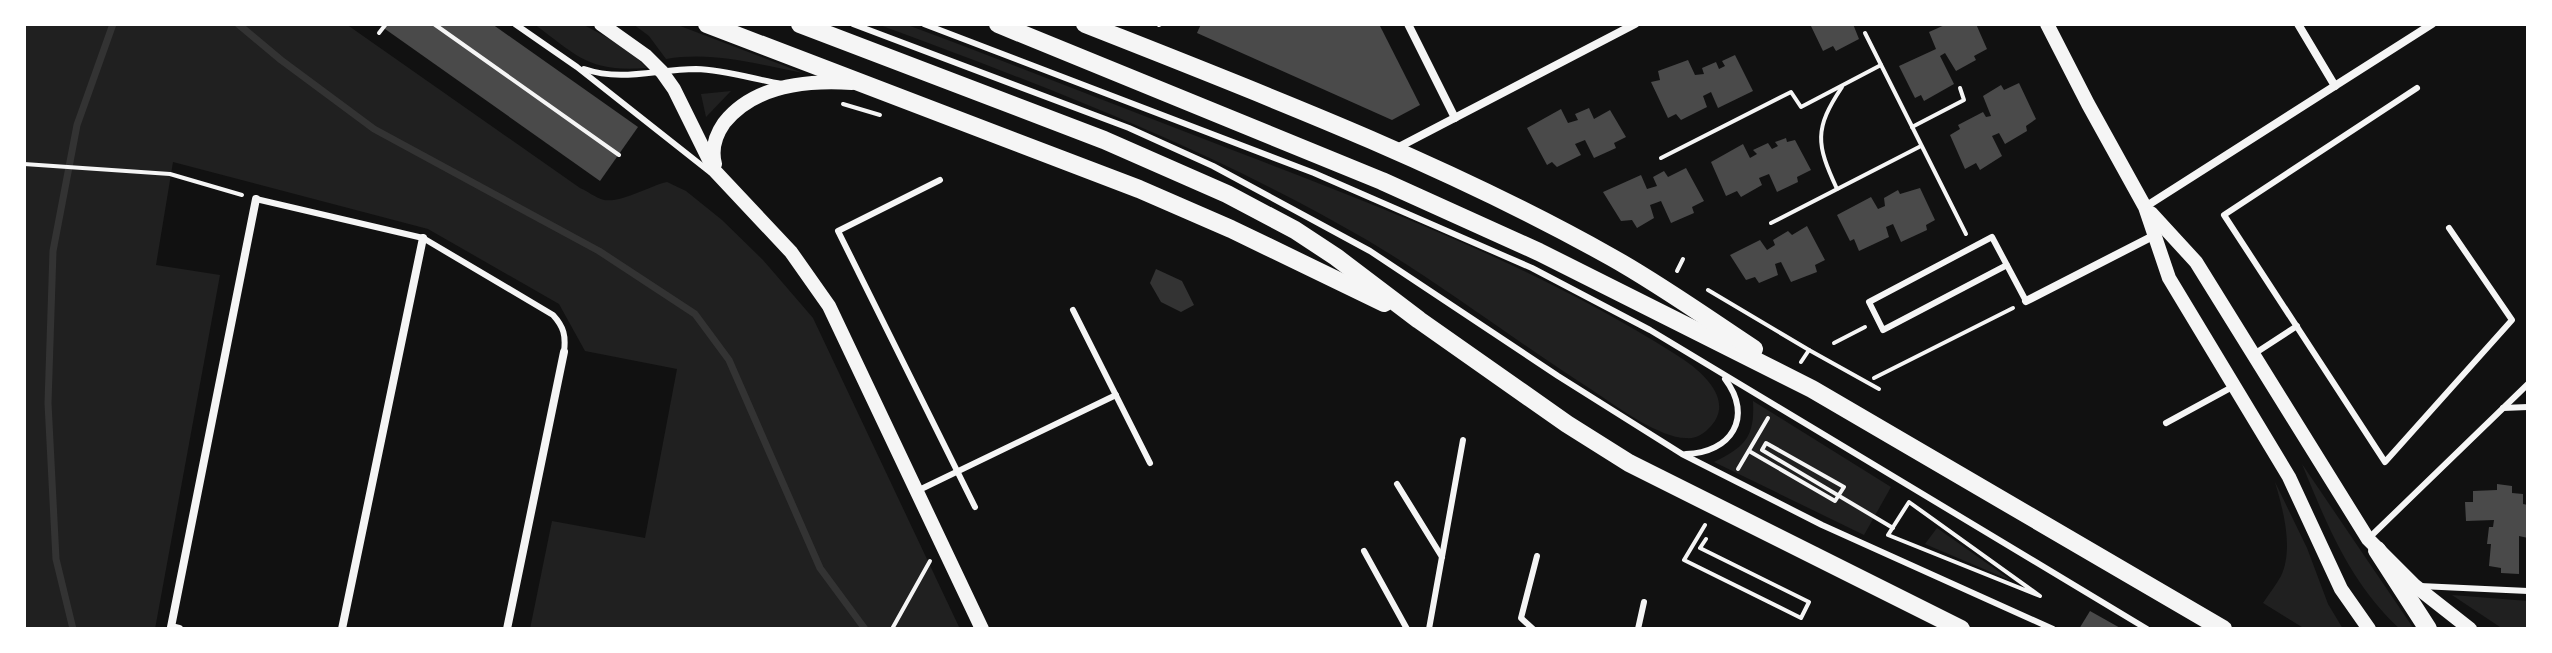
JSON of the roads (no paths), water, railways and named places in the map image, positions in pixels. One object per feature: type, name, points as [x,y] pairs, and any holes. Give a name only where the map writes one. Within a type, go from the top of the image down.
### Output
[{"type":"highway","points":[[707,24],[1192,211],[1419,320]]},
{"type":"highway","points":[[800,24],[1104,140],[1227,194],[1313,241],[1567,424],[1638,469],[1961,629]]},
{"type":"highway","points":[[998,24],[1370,176],[1485,227],[1812,389]]},
{"type":"highway","points":[[1085,24],[1392,151],[1609,256],[1660,286],[1812,389],[2223,629]]},
{"type":"highway","points":[[2373,544],[2428,629]]},
{"type":"street","points":[[601,24],[646,56],[662,72],[674,89],[708,160],[724,183],[791,252],[829,306],[982,629]]},
{"type":"street","points":[[1408,24],[1455,118]]},
{"type":"street","points":[[1392,151],[1635,24]]},
{"type":"street","points":[[2047,24],[2145,207],[2169,278],[2289,477],[2341,589],[2369,629]]},
{"type":"street","points":[[2298,24],[2335,86]]},
{"type":"street","points":[[2145,207],[2432,24]]},
{"type":"street","points":[[724,183],[713,156],[719,131],[739,108],[754,99],[799,84],[838,82],[870,85]]},
{"type":"street","points":[[175,628],[256,199]]},
{"type":"street","points":[[2145,207],[2196,262],[2373,544],[2414,585],[2470,629]]},
{"type":"street","points":[[2026,301],[2155,235]]},
{"type":"street","points":[[342,629],[423,238]]},
{"type":"street","points":[[507,629],[564,352]]},
{"type":"lane","points":[[515,24],[577,67],[724,183]]},
{"type":"lane","points":[[853,24],[1129,128],[1213,166],[1370,251],[1569,384],[1682,454],[1822,525],[2053,629]]},
{"type":"lane","points":[[924,24],[1314,173],[1462,235],[1581,292],[1650,330],[2147,629]]},
{"type":"lane","points":[[577,67],[619,77],[709,70],[782,84],[799,84]]},
{"type":"lane","points":[[2417,88],[2224,215],[2385,462],[2512,320],[2449,228]]},
{"type":"lane","points":[[940,180],[838,231],[975,507]]},
{"type":"lane","points":[[256,199],[423,238],[553,315],[562,325],[564,352]]},
{"type":"lane","points":[[2007,265],[1883,330],[1869,302],[1992,237],[2007,265],[2026,301]]},
{"type":"lane","points":[[1073,310],[1150,463]]},
{"type":"lane","points":[[2254,354],[2297,326]]},
{"type":"lane","points":[[1682,454],[1715,450],[1726,442],[1734,429],[1737,402],[1733,390],[1721,374]]},
{"type":"lane","points":[[2373,544],[2528,384]]},
{"type":"lane","points":[[2166,423],[2234,386]]},
{"type":"lane","points":[[917,491],[1116,395]]},
{"type":"lane","points":[[2503,408],[2528,407]]},
{"type":"lane","points":[[1429,629],[1463,440]]},
{"type":"lane","points":[[1397,484],[1442,557]]},
{"type":"lane","points":[[1364,551],[1407,629]]},
{"type":"lane","points":[[1533,629],[1521,618],[1537,556]]},
{"type":"lane","points":[[2414,585],[2528,591]]},
{"type":"lane","points":[[1638,629],[1644,602]]},
{"type":"waterway","points":[[73,629],[56,559],[48,403],[53,251],[77,125],[113,24]]},
{"type":"waterway","points":[[238,24],[374,129],[599,251],[695,314],[729,360],[820,568],[865,629]]}]
